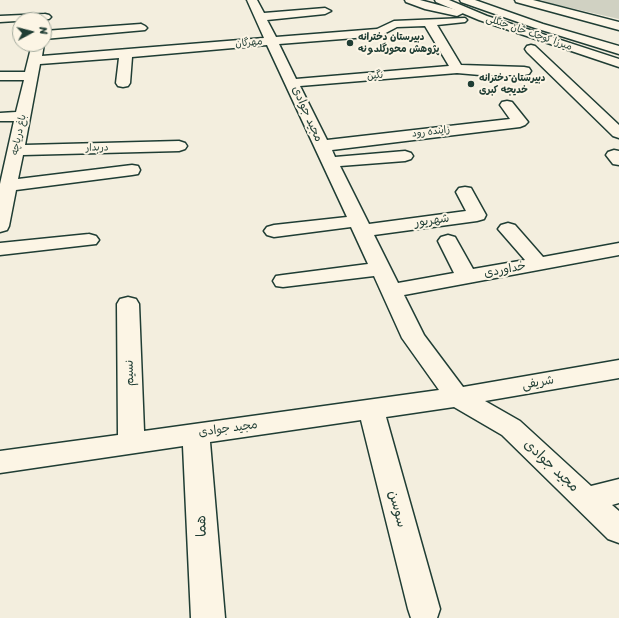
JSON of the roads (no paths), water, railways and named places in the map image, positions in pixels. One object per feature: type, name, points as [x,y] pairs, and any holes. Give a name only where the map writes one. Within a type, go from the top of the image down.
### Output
[{"type":"main road","name":"مجید جوادی","points":[[252,0],[414,338],[457,397],[511,428],[619,530]]},
{"type":"main road","points":[[410,0],[425,6],[483,18]]},
{"type":"main road","name":"میرزا کوچک خان جنگلی","points":[[440,0],[483,18],[619,63]]},
{"type":"main road","points":[[466,0],[539,26],[619,50]]},
{"type":"main road","points":[[494,0],[619,37]]},
{"type":"main road","points":[[520,0],[619,26]]},
{"type":"main road","points":[[260,16],[325,12]]},
{"type":"main road","points":[[0,19],[12,18]]},
{"type":"main road","name":"مهرگان","points":[[0,76],[33,68],[126,53],[380,32],[394,24],[461,20]]},
{"type":"main road","points":[[429,22],[457,69]]},
{"type":"main road","points":[[52,34],[141,28]]},
{"type":"main road","points":[[532,49],[558,76],[619,133]]},
{"type":"main road","name":"باغ دریاچه","points":[[0,226],[36,52]]},
{"type":"main road","points":[[123,83],[126,53]]},
{"type":"main road","name":"نگین","points":[[293,83],[457,69],[480,71],[524,71]]},
{"type":"main road","name":"زاینده رود","points":[[325,154],[520,122],[507,105]]},
{"type":"main road","points":[[0,117],[22,116]]},
{"type":"main road","name":"دربدار","points":[[16,150],[180,140],[178,164]]},
{"type":"main road","points":[[325,154],[405,156]]},
{"type":"main road","points":[[8,186],[132,170]]},
{"type":"main road","name":"شهریور","points":[[359,226],[477,215],[465,192]]},
{"type":"main road","points":[[274,231],[359,226]]},
{"type":"main road","points":[[508,229],[538,263]]},
{"type":"main road","points":[[0,249],[89,240]]},
{"type":"main road","points":[[448,241],[468,277]]},
{"type":"main road","name":"خداوردی","points":[[391,291],[619,249]]},
{"type":"main road","points":[[283,282],[380,269]]},
{"type":"main road","name":"نسیم","points":[[128,304],[131,443]]},
{"type":"main road","name":"شریفی","points":[[457,397],[619,369]]},
{"type":"main road","name":"مجید جوادی","points":[[0,462],[457,397]]},
{"type":"main road","name":"سوسن","points":[[371,410],[424,609]]},
{"type":"main road","name":"هما","points":[[196,434],[208,618]]},
{"type":"main road","points":[[586,499],[619,491]]},
{"type":"place","name":"دبیرستان دخترانه پژوهش محورگلدونه","points":[[350,43]]},
{"type":"place","name":"دبیرستان دخترانه خدیجه کبری","points":[[471,84]]}]
